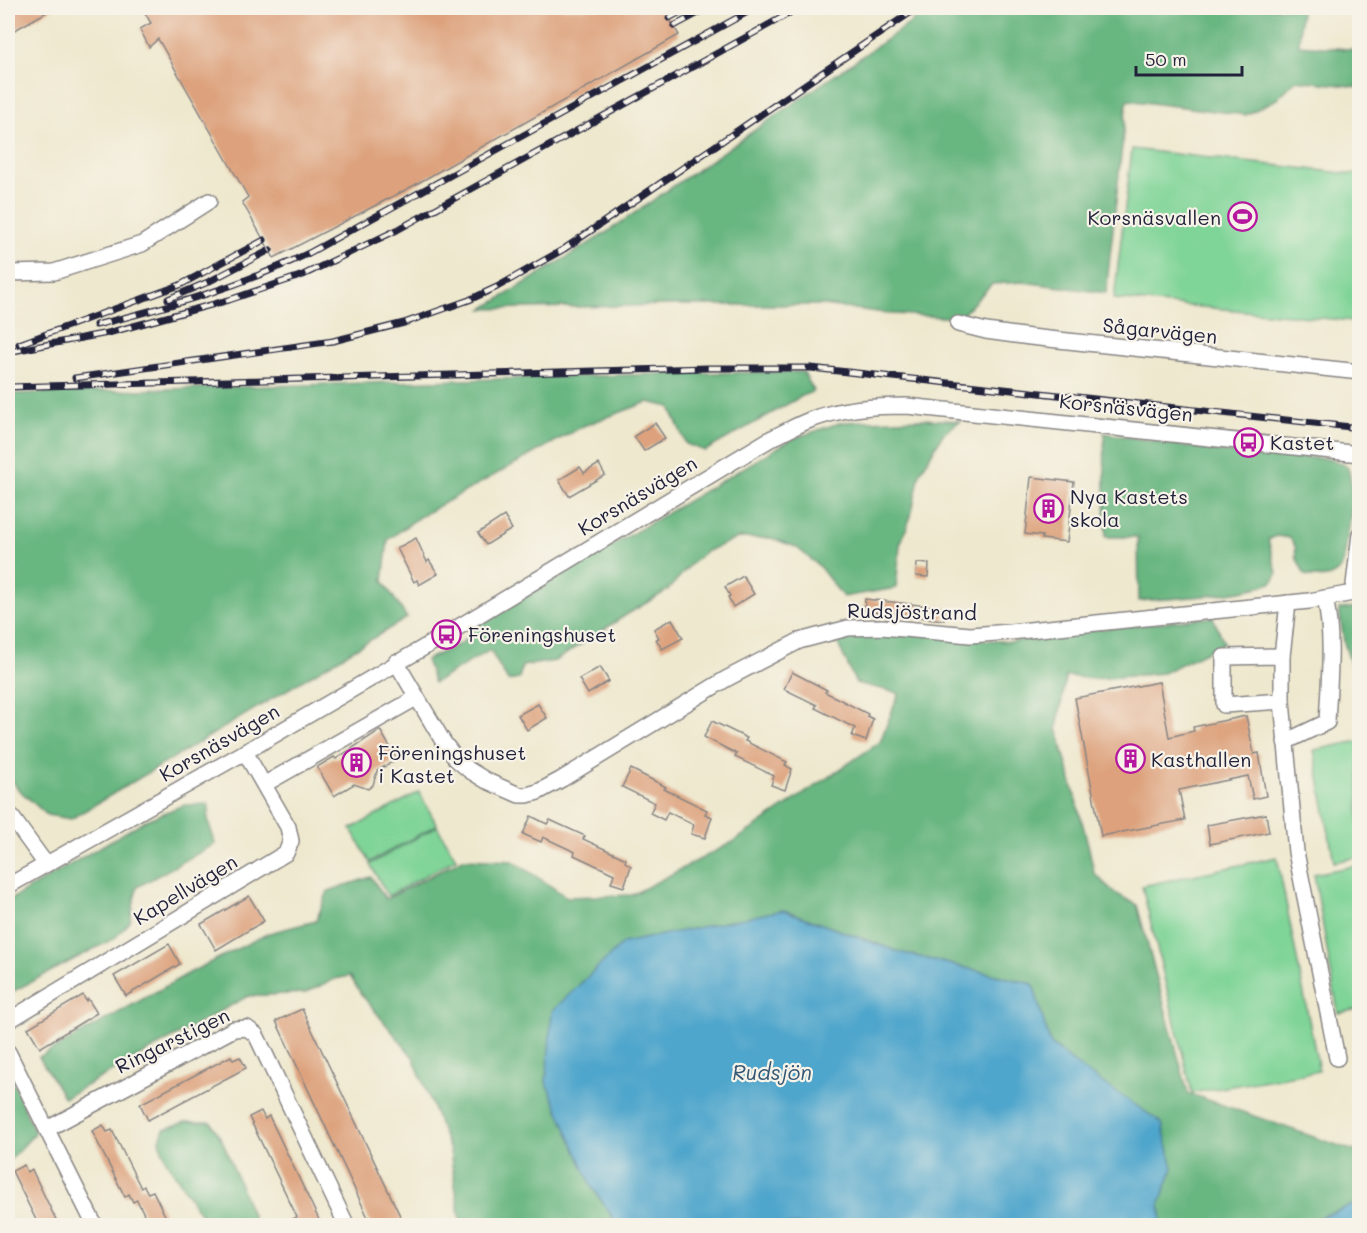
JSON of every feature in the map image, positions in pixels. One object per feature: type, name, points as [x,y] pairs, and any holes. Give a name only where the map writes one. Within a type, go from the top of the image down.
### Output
[{"type":"street","points":[[8,273],[54,272],[142,244],[209,201]]},
{"type":"street","name":"Sågarvägen","points":[[958,324],[986,331],[1030,337],[1359,372]]},
{"type":"street","name":"Korsnäsvägen","points":[[8,886],[447,634],[772,438],[810,420],[845,410],[907,406],[1359,454]]},
{"type":"street","points":[[1356,595],[1359,534]]},
{"type":"street","name":"Rudsjöstrand","points":[[396,662],[444,743],[462,765],[487,781],[519,795],[527,795],[553,784],[734,675],[799,641],[827,633],[848,628],[882,627],[969,635],[1356,595]]},
{"type":"street","points":[[1285,742],[1327,722],[1330,673],[1328,612],[1325,598]]},
{"type":"street","points":[[1288,603],[1282,656],[1282,701],[1296,852],[1337,1058]]},
{"type":"street","points":[[1282,656],[1224,657],[1224,705],[1282,701]]},
{"type":"street","points":[[265,784],[416,698]]},
{"type":"street","name":"Kapellvägen","points":[[8,1021],[286,853],[291,841],[288,827],[245,752]]},
{"type":"street","points":[[8,812],[45,863]]},
{"type":"street","name":"Ringarstigen","points":[[47,1129],[234,1029],[247,1028],[260,1041],[347,1226]]},
{"type":"street","points":[[8,1052],[95,1226]]},
{"type":"green space","points":[[932,8],[1301,8],[1299,45],[1359,50],[1359,87],[1296,80],[1277,99],[1246,115],[1127,100],[1106,293],[1023,282],[992,284],[959,318],[894,314],[823,305],[669,305],[483,309],[601,236]]},
{"type":"green space","name":"Korsnäsvallen","points":[[1132,149],[1359,175],[1360,260],[1353,321],[1114,299]]},
{"type":"green space","points":[[803,372],[814,391],[705,451],[686,444],[670,407],[648,402],[583,426],[419,517],[388,540],[383,581],[407,618],[71,819],[47,815],[18,789],[8,775],[8,394],[692,373]]},
{"type":"green space","points":[[920,419],[960,421],[943,434],[920,473],[911,516],[900,545],[896,588],[843,597],[819,566],[796,547],[771,538],[738,538],[705,552],[668,590],[555,661],[522,666],[519,679],[508,681],[490,650],[434,683],[426,660],[462,643],[473,630],[490,618],[792,439],[842,422]]},
{"type":"green space","points":[[1104,433],[1222,452],[1331,459],[1347,466],[1352,488],[1352,501],[1343,564],[1331,576],[1305,575],[1290,538],[1276,536],[1268,540],[1277,573],[1273,582],[1226,593],[1139,601],[1138,537],[1106,537]]},
{"type":"green space","points":[[1339,609],[1359,610],[1359,692],[1344,642]]},
{"type":"green space","points":[[1213,617],[1224,643],[1163,673],[1096,679],[1066,676],[1057,728],[1094,873],[1115,893],[1137,905],[1188,1093],[1354,1151],[1359,1147],[1359,1203],[1298,1225],[1162,1225],[1160,1202],[1173,1168],[1078,1066],[1050,1043],[1033,984],[899,952],[783,910],[592,1187],[618,1225],[461,1225],[450,1151],[413,1057],[361,994],[350,976],[335,979],[305,993],[248,996],[64,1098],[39,1057],[193,971],[269,933],[316,921],[328,891],[371,877],[386,899],[463,859],[513,861],[567,897],[632,895],[733,842],[880,742],[899,693],[856,683],[833,633],[874,630],[1010,642],[1072,632]]},
{"type":"green space","points":[[1359,741],[1359,857],[1334,862],[1314,750]]},
{"type":"green space","points":[[419,792],[437,825],[370,862],[351,829]]},
{"type":"green space","points":[[209,804],[208,819],[215,844],[137,887],[130,922],[115,938],[8,994],[8,901],[146,820],[184,805]]},
{"type":"green space","points":[[437,826],[456,859],[388,896],[370,864]]},
{"type":"green space","points":[[1277,857],[1319,1071],[1192,1093],[1142,886]]},
{"type":"green space","points":[[1359,865],[1359,1009],[1338,1013],[1314,874]]},
{"type":"green space","points":[[8,1071],[35,1133],[8,1162]]},
{"type":"green space","points":[[185,1122],[211,1122],[223,1142],[256,1225],[208,1225],[203,1218],[167,1162],[159,1142],[164,1129]]},
{"type":"water","name":"Rudsjön","points":[[783,910],[899,952],[1033,984],[1050,1043],[1078,1066],[1162,1123],[1173,1168],[1160,1202],[1162,1225],[618,1225],[592,1187],[546,1082],[552,1011],[623,943]]},
{"type":"water","points":[[1359,1203],[1359,1225],[1298,1225]]},
{"type":"building","points":[[8,8],[54,8],[8,34]]},
{"type":"building","points":[[142,8],[663,8],[679,35],[413,186],[274,258],[242,202],[248,197],[158,39],[149,47],[140,29],[151,23]]},
{"type":"building","points":[[655,423],[665,438],[644,451],[634,436]]},
{"type":"building","points":[[599,464],[605,475],[569,496],[559,480],[580,467],[584,473]]},
{"type":"building","name":"Nya Kastets skola","points":[[1031,477],[1074,482],[1067,542],[1025,534]]},
{"type":"building","points":[[504,516],[512,529],[486,545],[478,533]]},
{"type":"building","points":[[416,538],[427,562],[429,560],[438,574],[419,585],[417,580],[414,582],[397,548]]},
{"type":"building","points":[[917,563],[929,564],[928,577],[916,576]]},
{"type":"building","points":[[743,576],[754,594],[733,607],[725,587]]},
{"type":"building","points":[[865,599],[945,608],[944,620],[864,611]]},
{"type":"building","points":[[672,619],[683,638],[662,649],[656,639],[659,638],[654,629]]},
{"type":"building","points":[[600,667],[609,681],[588,694],[579,679]]},
{"type":"building","points":[[792,672],[868,714],[867,716],[873,719],[866,741],[852,736],[855,728],[815,708],[817,705],[784,689]]},
{"type":"building","name":"Kasthallen","points":[[1159,682],[1169,737],[1194,731],[1193,727],[1246,716],[1254,754],[1259,753],[1266,796],[1253,799],[1248,776],[1179,790],[1185,820],[1101,836],[1075,698]]},
{"type":"building","points":[[538,704],[547,718],[527,730],[518,715]]},
{"type":"building","points":[[712,721],[747,738],[745,741],[787,762],[785,765],[792,769],[785,790],[771,785],[774,776],[735,757],[737,754],[704,737]]},
{"type":"building","name":"Föreningshuset i Kastet","points":[[380,730],[397,759],[377,771],[373,785],[368,789],[354,784],[334,796],[317,767],[334,757],[336,759]]},
{"type":"building","points":[[631,769],[666,787],[664,789],[707,810],[705,814],[712,817],[705,838],[691,834],[694,825],[668,812],[664,820],[650,813],[655,803],[622,787]]},
{"type":"building","points":[[1266,814],[1269,832],[1210,844],[1207,825]]},
{"type":"building","points":[[531,816],[547,824],[550,820],[585,836],[583,839],[626,859],[625,862],[631,866],[624,887],[611,883],[614,874],[574,855],[575,852],[543,837],[541,842],[523,834]]},
{"type":"building","points":[[249,896],[264,921],[216,950],[201,924]]},
{"type":"building","points":[[169,944],[180,964],[126,996],[114,976]]},
{"type":"building","points":[[83,995],[97,1013],[40,1048],[28,1028]]},
{"type":"building","points":[[302,1009],[402,1220],[390,1226],[372,1226],[276,1021]]},
{"type":"building","points":[[231,1056],[233,1060],[240,1057],[246,1068],[148,1120],[140,1104]]},
{"type":"building","points":[[261,1111],[265,1119],[269,1116],[322,1226],[279,1226],[297,1217],[249,1117]]},
{"type":"building","points":[[103,1125],[107,1132],[112,1130],[141,1188],[144,1186],[148,1193],[153,1191],[170,1226],[150,1226],[137,1200],[133,1202],[129,1194],[125,1197],[92,1131]]},
{"type":"building","points":[[24,1165],[27,1172],[32,1170],[59,1226],[39,1226],[12,1171]]},
{"type":"railway","points":[[669,18],[688,8]]},
{"type":"railway","points":[[674,26],[708,8]]},
{"type":"railway","points":[[96,325],[204,295],[257,276],[309,253],[755,8]]},
{"type":"railway","points":[[8,352],[108,333],[229,300],[303,275],[397,230],[799,8]]},
{"type":"railway","points":[[75,378],[333,341],[404,323],[469,300],[564,249],[917,8]]},
{"type":"railway","points":[[19,344],[180,285],[264,240]]},
{"type":"railway","points":[[168,299],[208,282],[270,250]]},
{"type":"railway","points":[[8,387],[707,368],[811,368],[1360,428]]},
{"type":"place","name":"Korsnäsvallen","points":[[1242,217]]},
{"type":"place","name":"Kastet","points":[[1249,442]]},
{"type":"place","name":"Nya Kastets skola","points":[[1049,508]]},
{"type":"place","name":"Föreningshuset","points":[[447,634]]},
{"type":"place","name":"Kasthallen","points":[[1130,759]]},
{"type":"place","name":"Föreningshuset i Kastet","points":[[357,763]]}]
